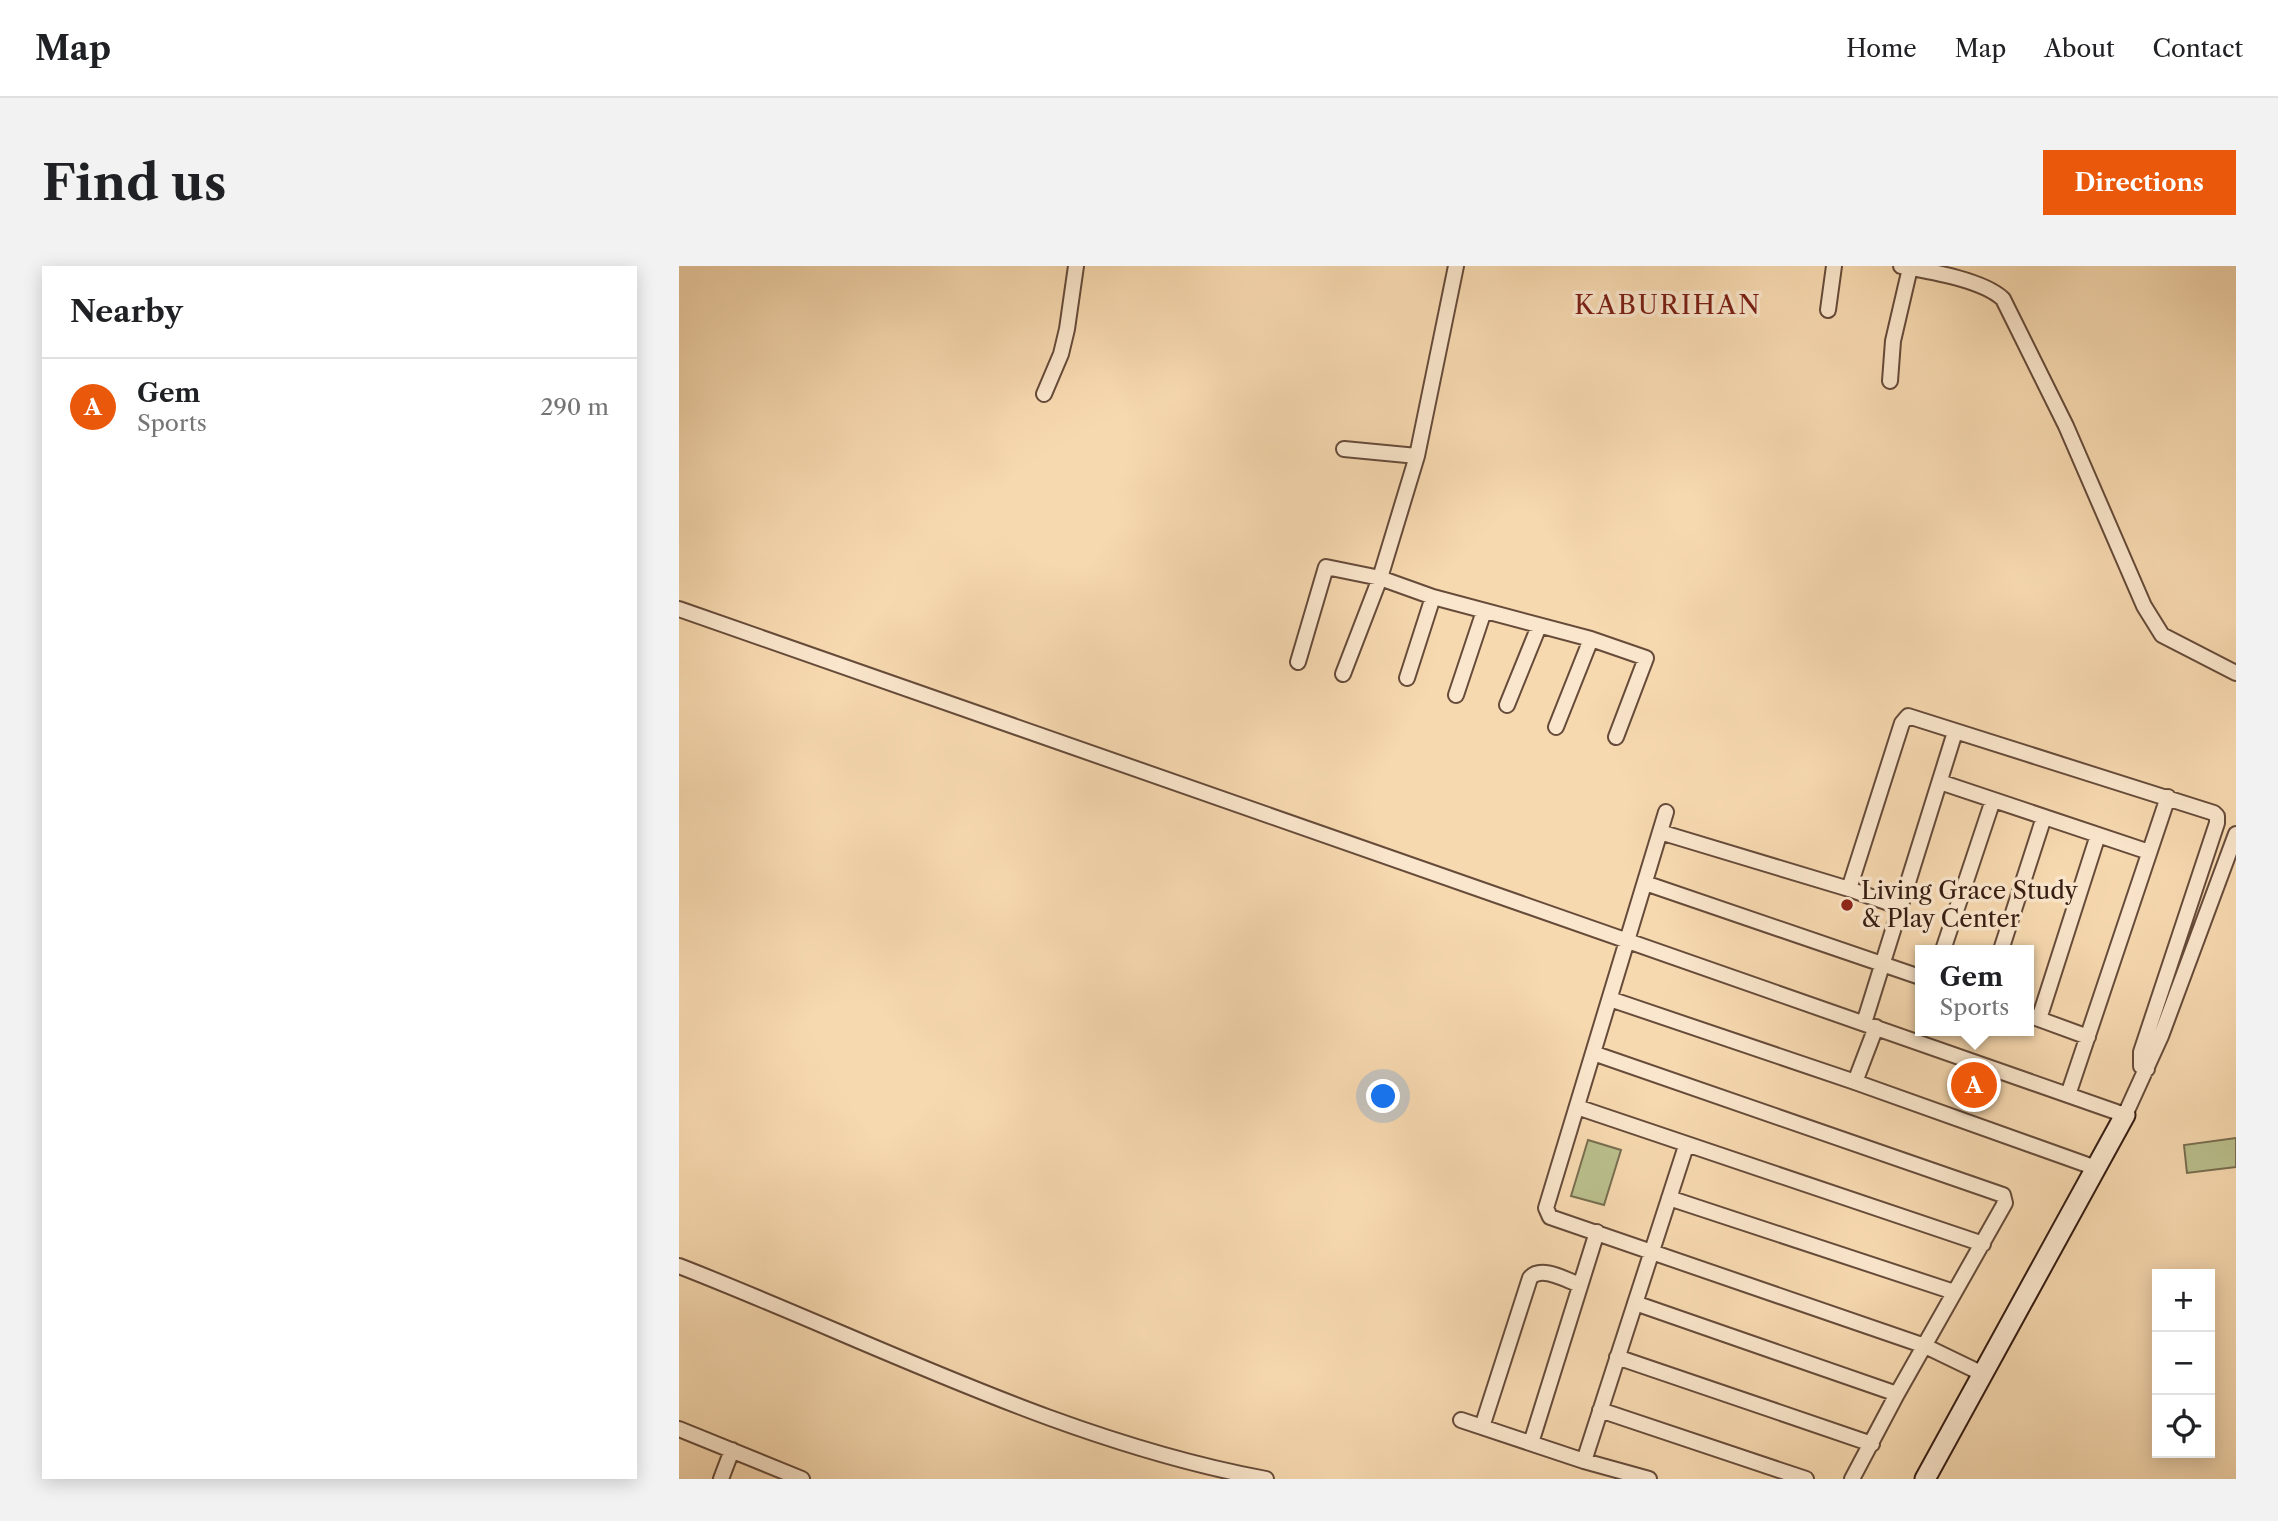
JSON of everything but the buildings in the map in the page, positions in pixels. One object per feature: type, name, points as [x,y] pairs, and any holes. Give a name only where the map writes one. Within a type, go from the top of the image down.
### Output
[{"type":"street","points":[[1044,394],[1061,354],[1076,266]]},
{"type":"street","points":[[1343,674],[1380,578],[1416,456],[1456,266]]},
{"type":"street","points":[[1828,310],[1834,266]]},
{"type":"street","points":[[1890,381],[1893,341],[1906,267],[1987,288],[2003,299],[2066,426],[2156,628],[2171,641],[2236,673]]},
{"type":"street","points":[[1344,449],[1416,456]]},
{"type":"street","points":[[1298,662],[1326,567],[1380,578],[1433,597],[1591,639],[1646,658],[1616,737]]},
{"type":"street","points":[[1406,678],[1433,597]]},
{"type":"street","points":[[679,609],[2125,1115]]},
{"type":"street","points":[[1456,695],[1484,611]]},
{"type":"street","points":[[1507,705],[1539,626]]},
{"type":"street","points":[[1556,727],[1591,639]]},
{"type":"street","points":[[1849,890],[1903,720],[1912,717],[2210,811],[2217,816],[2217,820],[2141,1052],[2141,1066],[2147,1069]]},
{"type":"street","points":[[1855,1082],[1882,965],[1955,732]]},
{"type":"street","points":[[1940,782],[2149,852]]},
{"type":"street","points":[[2069,1095],[2168,797]]},
{"type":"street","points":[[1945,945],[1993,800]]},
{"type":"street","points":[[1666,812],[1546,1208],[1550,1217],[1925,1346],[1983,1374]]},
{"type":"street","points":[[2003,945],[2044,817]]},
{"type":"street","points":[[1660,832],[1900,907]]},
{"type":"street","points":[[1925,1479],[2125,1115],[2147,1069],[2236,834]]},
{"type":"street","points":[[2088,1037],[2034,1017],[2098,835]]},
{"type":"street","points":[[1645,883],[1915,975]]},
{"type":"street","points":[[1610,999],[2096,1168]]},
{"type":"street","points":[[1593,1053],[2003,1195],[2005,1203],[1852,1479]]},
{"type":"street","points":[[1577,1107],[1686,1146],[1983,1244]]},
{"type":"street","points":[[1584,1461],[1686,1146]]},
{"type":"street","points":[[1669,1198],[1954,1292]]},
{"type":"street","points":[[1531,1443],[1597,1233]]},
{"type":"street","points":[[679,1266],[763,1298],[928,1370],[1073,1425],[1182,1460],[1266,1479]]},
{"type":"street","points":[[1482,1427],[1530,1278],[1534,1273],[1542,1272],[1580,1284]]},
{"type":"street","points":[[1635,1303],[1897,1394]]},
{"type":"street","points":[[1617,1357],[1871,1444]]},
{"type":"street","points":[[1600,1410],[1786,1476],[1806,1479]]},
{"type":"street","points":[[1461,1420],[1584,1461],[1649,1479]]},
{"type":"street","points":[[679,1429],[802,1479]]},
{"type":"street","points":[[721,1479],[732,1450]]},
{"type":"green space","points":[[2236,1138],[2236,1167],[2187,1173],[2184,1145]]},
{"type":"green space","points":[[1588,1140],[1621,1150],[1604,1205],[1571,1196]]},
{"type":"place","name":"Living Grace Study & Play Center","points":[[1847,905]]},
{"type":"place","name":"Gem","points":[[1974,1085]]},
{"type":"district","name":"KABURIHAN","points":[[1668,305]]}]
